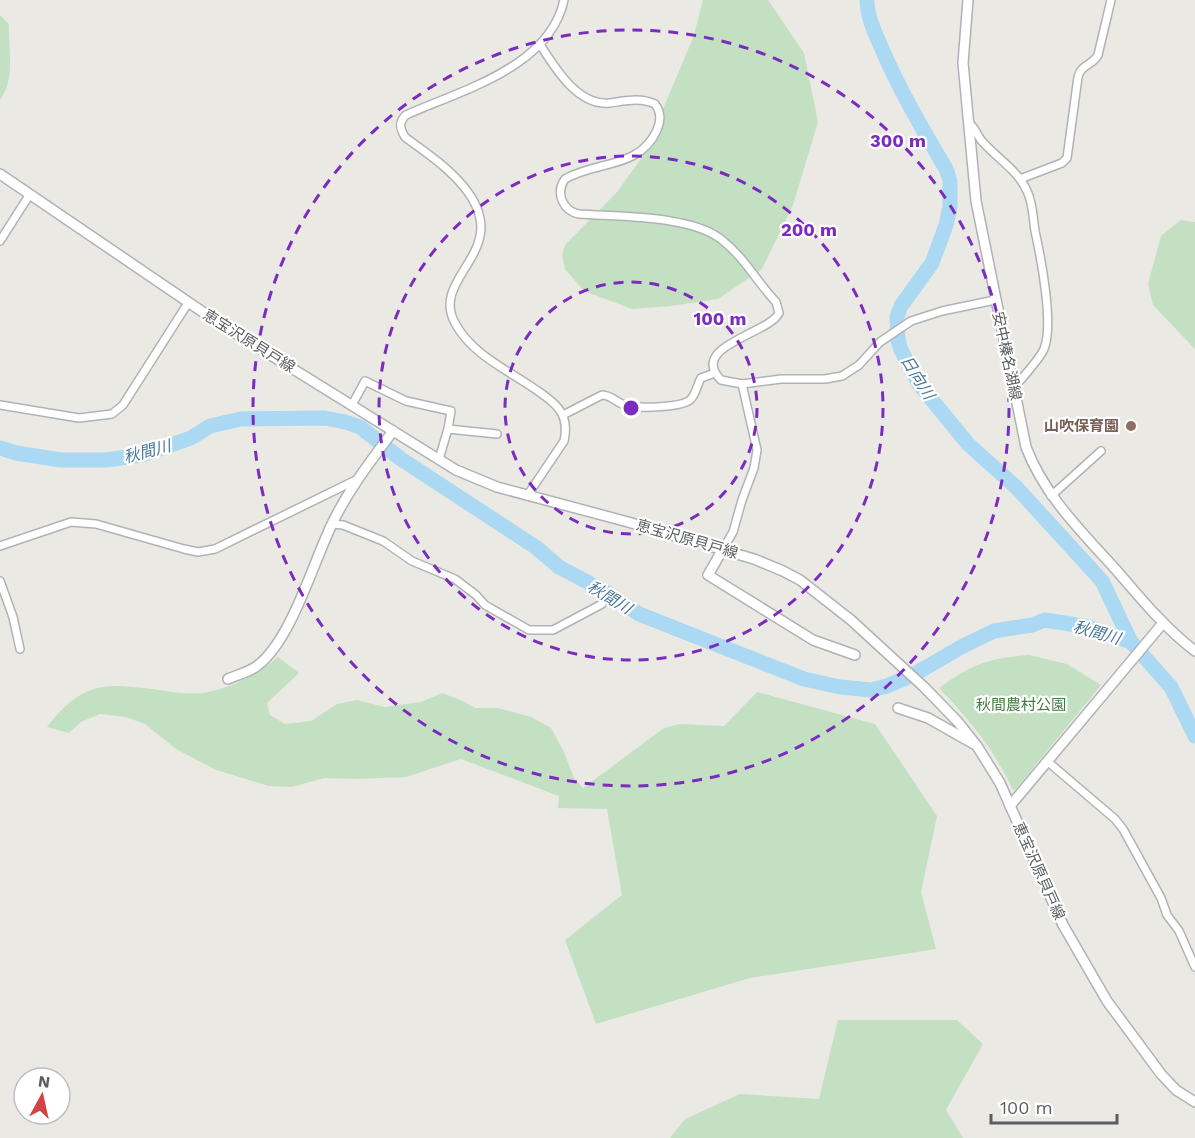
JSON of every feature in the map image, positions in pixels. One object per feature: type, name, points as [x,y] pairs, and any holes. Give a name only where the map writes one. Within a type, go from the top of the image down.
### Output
[{"type":"main road","name":"安中榛名湖線","points":[[968,0],[963,63],[976,201],[1026,447],[1034,467],[1051,496],[1163,623],[1195,651]]},
{"type":"main road","name":"恵宝沢原貝戸線","points":[[0,174],[188,303],[352,405],[391,434],[476,479],[527,496],[723,549],[783,571],[800,580],[851,620],[924,687],[958,722],[977,746],[1000,783],[1063,925],[1107,1002],[1161,1074],[1176,1090],[1195,1102]]},
{"type":"main road","points":[[228,679],[256,667],[273,651],[283,634],[332,524],[356,480],[391,434]]},
{"type":"main road","points":[[723,549],[708,575],[813,640],[855,655]]},
{"type":"main road","points":[[1010,806],[1163,623]]},
{"type":"main road","points":[[898,708],[928,718],[977,746]]},
{"type":"street","points":[[527,496],[564,441],[563,416],[545,396],[490,360],[458,329],[449,310],[449,300],[451,292],[471,261],[479,242],[481,227],[476,206],[466,189],[448,169],[405,137],[400,128],[406,115],[527,58],[541,46],[558,20],[564,0]]},
{"type":"street","points":[[1020,179],[1062,163],[1067,158],[1078,77],[1082,68],[1094,62],[1098,56],[1111,0]]},
{"type":"street","points":[[541,46],[554,67],[589,99],[607,103],[643,100],[655,104],[660,113],[654,137],[642,151],[622,161],[574,175],[565,180],[560,194],[566,209],[579,214],[681,222],[709,231],[731,247],[779,308],[776,319],[771,324],[720,350],[715,358],[716,373],[721,380],[742,384],[781,379],[825,380],[842,376],[859,365],[880,342],[918,318],[995,300]]},
{"type":"street","points":[[967,121],[974,126],[980,138],[1020,179],[1028,191],[1040,246],[1047,338],[1043,353],[1013,389]]},
{"type":"street","points":[[0,241],[30,194]]},
{"type":"street","points":[[0,405],[79,418],[112,414],[123,405],[188,303]]},
{"type":"street","points":[[563,416],[602,395],[607,395],[626,406],[655,407],[682,404],[693,397],[701,378],[716,373]]},
{"type":"street","points":[[352,405],[365,381],[406,401],[451,411],[439,459]]},
{"type":"street","points":[[723,549],[733,532],[754,468],[757,450],[742,384]]},
{"type":"street","points":[[448,429],[497,434]]},
{"type":"street","points":[[1051,496],[1101,451]]},
{"type":"street","points":[[0,546],[71,522],[96,524],[198,552],[214,549],[356,480]]},
{"type":"street","points":[[332,524],[343,525],[383,541],[412,561],[455,579],[485,605],[529,630],[553,630],[602,603]]},
{"type":"street","points":[[0,581],[13,617],[20,648]]},
{"type":"street","points":[[1047,761],[1123,829],[1161,898],[1167,915],[1179,931],[1195,967]]},
{"type":"green space","points":[[703,0],[768,0],[804,53],[818,122],[793,205],[762,269],[718,299],[632,309],[584,291],[565,269],[562,255],[565,245],[617,192],[643,156],[693,38]]},
{"type":"green space","points":[[0,15],[9,24],[10,73],[5,92],[0,100]]},
{"type":"green space","points":[[1181,220],[1195,222],[1195,349],[1153,305],[1148,284],[1161,236]]},
{"type":"green space","name":"秋間農村公園","points":[[1029,655],[1067,664],[1101,685],[1013,790],[998,761],[981,736],[939,688],[961,673],[981,664],[992,660]]},
{"type":"green space","points":[[278,657],[299,673],[267,703],[270,715],[285,724],[311,721],[337,704],[357,700],[385,707],[421,702],[442,693],[475,708],[498,708],[531,717],[551,728],[574,778],[583,788],[664,728],[680,724],[724,726],[757,692],[875,724],[937,816],[921,892],[936,949],[750,978],[596,1024],[565,940],[622,895],[607,809],[558,808],[559,796],[461,759],[406,777],[324,778],[292,787],[269,786],[216,770],[176,749],[145,724],[126,717],[100,714],[81,722],[69,733],[47,727],[74,699],[100,688],[114,686],[203,693],[228,687],[246,679]]},
{"type":"green space","points":[[838,1020],[957,1020],[983,1044],[946,1110],[963,1138],[670,1138],[685,1119],[740,1094],[819,1099]]},
{"type":"waterway","name":"日向川","points":[[867,0],[872,25],[889,65],[946,169],[950,181],[950,207],[932,263],[901,306],[897,317],[901,350],[919,384],[968,444],[1017,488],[1102,581],[1131,642]]},
{"type":"waterway","name":"秋間川","points":[[0,448],[16,453],[61,460],[106,460],[142,455],[191,438],[210,426],[241,419],[325,418],[345,422],[360,427],[401,459],[537,548],[559,567],[606,592],[639,614],[804,679],[840,687],[871,690],[913,675],[994,631],[1032,625],[1045,620],[1089,627],[1131,642],[1171,687],[1195,736]]},
{"type":"place","name":"山吹保育園","points":[[1131,426]]}]
